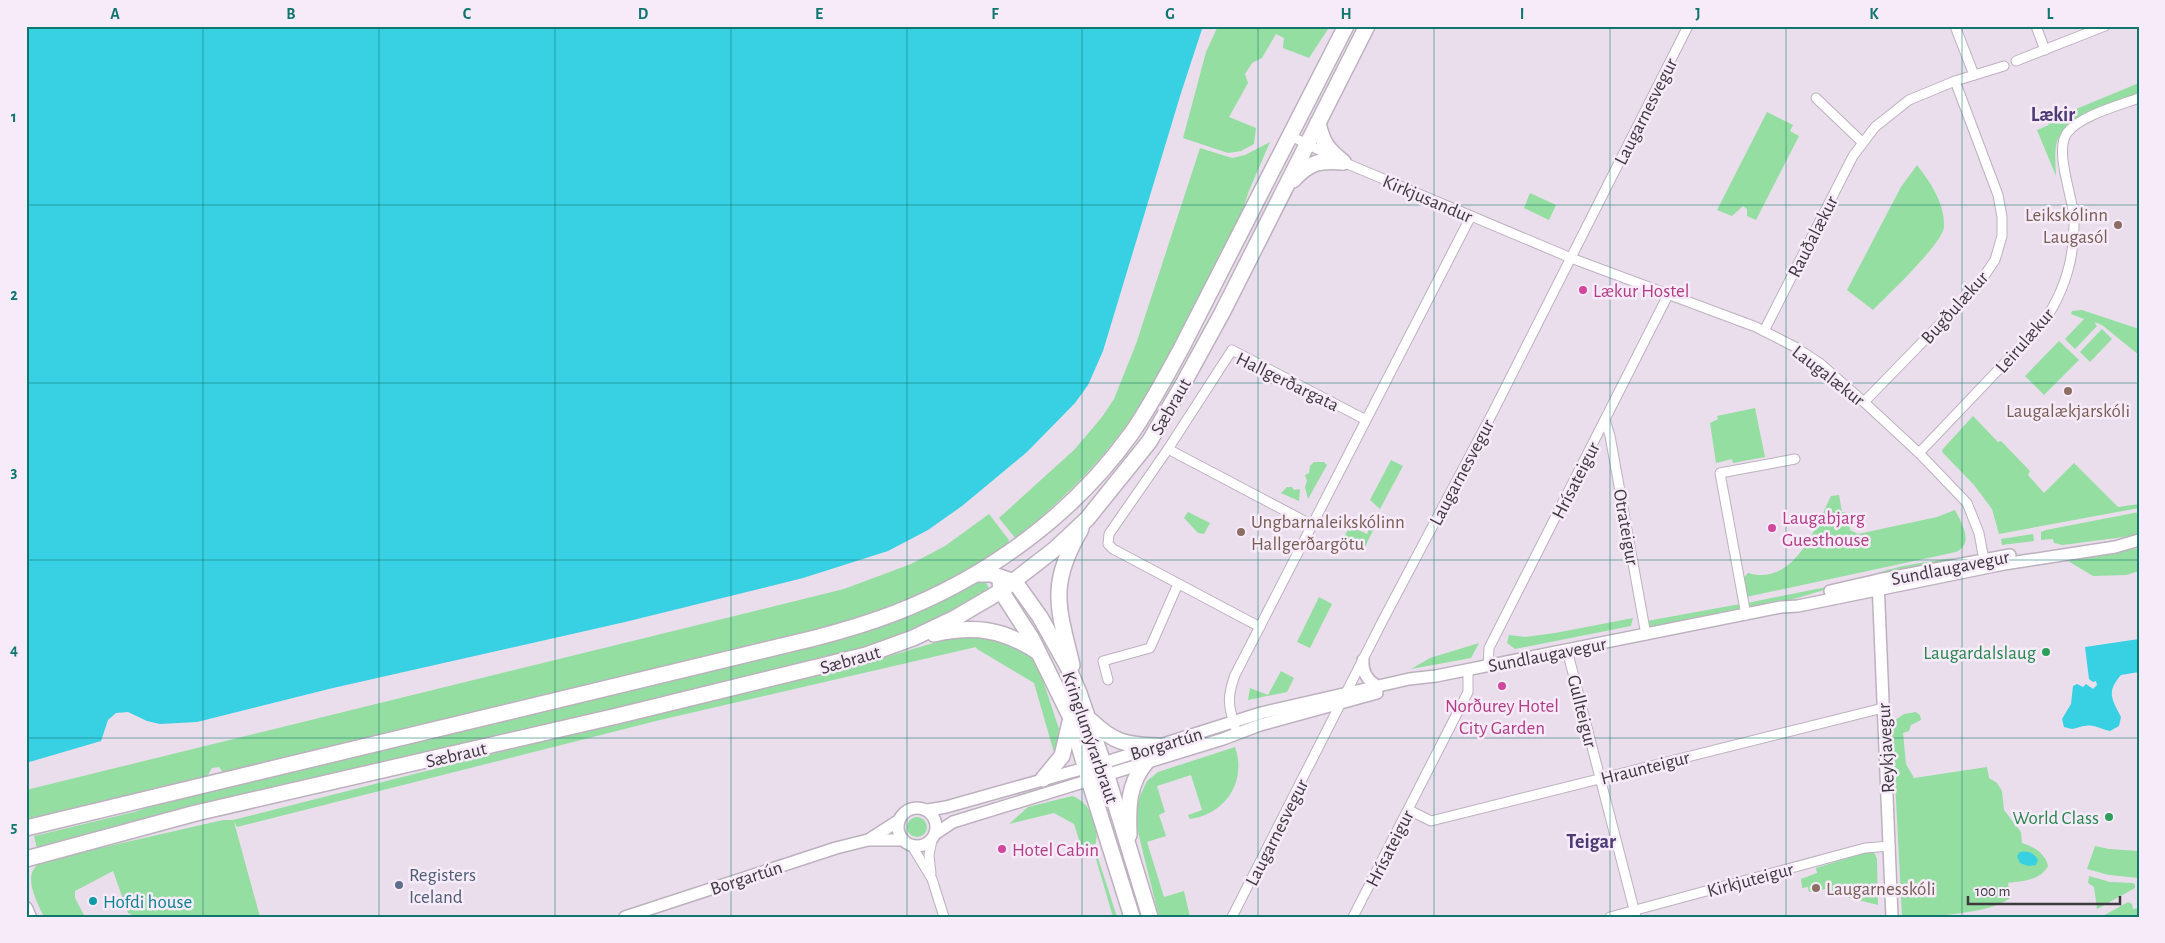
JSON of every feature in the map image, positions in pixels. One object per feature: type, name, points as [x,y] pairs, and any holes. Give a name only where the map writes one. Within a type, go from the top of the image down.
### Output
[{"type":"main road","name":"Sæbraut","points":[[26,828],[815,638],[896,612],[974,574],[1015,549],[1060,513],[1130,435],[1181,349],[1346,26]]},
{"type":"main road","name":"Sæbraut","points":[[1015,582],[1087,519],[1149,442],[1187,378],[1367,26]]},
{"type":"main road","points":[[1318,123],[1322,141],[1327,149],[1343,162]]},
{"type":"main road","points":[[1284,190],[1303,169],[1312,163],[1343,162]]},
{"type":"main road","points":[[1079,693],[1058,603],[1064,565],[1087,519]]},
{"type":"main road","points":[[1001,584],[1006,562],[1015,549]]},
{"type":"main road","points":[[974,574],[984,572],[1001,584],[1015,582]]},
{"type":"main road","name":"Kringlumýrarbraut","points":[[1015,582],[1040,617],[1079,693],[1088,718],[1096,773],[1132,917]]},
{"type":"main road","name":"Sæbraut","points":[[26,859],[196,813],[824,667],[866,655],[913,638],[955,618],[1001,584]]},
{"type":"main road","name":"Kringlumýrarbraut","points":[[1001,584],[1040,653],[1096,773],[1129,849],[1150,917]]},
{"type":"main road","points":[[913,638],[954,630],[987,629],[1024,643],[1040,653]]},
{"type":"main road","points":[[1043,779],[1062,756],[1071,718]]},
{"type":"main road","points":[[1088,718],[1104,734],[1120,743],[1158,746]]},
{"type":"main road","points":[[1129,849],[1130,808],[1134,781],[1147,762]]},
{"type":"main road","points":[[1096,773],[1138,910],[1143,917]]},
{"type":"main road","points":[[26,908],[30,917]]},
{"type":"street","name":"Laugarnesvegur","points":[[1232,917],[1363,660],[1493,412],[1688,26]]},
{"type":"street","points":[[1955,26],[1974,75]]},
{"type":"street","points":[[2036,26],[2045,50]]},
{"type":"street","points":[[2016,61],[2105,26]]},
{"type":"street","name":"Rauðalækur","points":[[1764,331],[1862,142],[1875,127],[1910,100],[1955,81],[2004,66]]},
{"type":"street","name":"Bugðulækur","points":[[1864,402],[1978,285],[1995,260],[2002,236],[2002,217],[1998,195],[1955,81]]},
{"type":"street","points":[[1816,98],[1862,142]]},
{"type":"street","name":"Leirulækur","points":[[1919,453],[2042,324],[2062,291],[2068,276],[2074,240],[2071,197],[2063,160],[2062,146],[2065,135],[2072,127],[2086,119],[2139,98]]},
{"type":"street","name":"Kirkjusandur","points":[[1292,131],[1296,138],[1343,162],[1571,258]]},
{"type":"street","points":[[1235,728],[1228,702],[1235,675],[1471,216]]},
{"type":"street","name":"Laugalækur","points":[[1571,258],[1764,331],[1797,348],[1821,364],[1919,453],[1966,504],[1979,534],[1985,563]]},
{"type":"street","name":"Hrísateigur","points":[[1488,666],[1489,648],[1668,295]]},
{"type":"street","name":"Hallgerðargata","points":[[1260,627],[1113,550],[1108,541],[1109,534],[1168,449],[1232,350],[1366,420]]},
{"type":"street","name":"Otrateigur","points":[[1605,420],[1610,436],[1646,635]]},
{"type":"street","points":[[1168,449],[1312,525]]},
{"type":"street","points":[[1746,615],[1720,473],[1795,459]]},
{"type":"street","name":"Sundlaugavegur","points":[[1344,699],[1377,686],[1409,678],[1436,676],[1781,607],[1798,606],[1879,585],[1985,563],[2114,547],[2139,540]]},
{"type":"street","points":[[1108,680],[1103,661],[1150,648],[1178,584]]},
{"type":"street","name":"Reykjavegur","points":[[1879,585],[1892,917]]},
{"type":"street","name":"Gullteigur","points":[[1567,650],[1635,914]]},
{"type":"street","points":[[1363,660],[1364,673],[1377,686]]},
{"type":"street","name":"Hrísateigur","points":[[1353,917],[1468,692],[1468,670]]},
{"type":"street","name":"Sundlaugavegur","points":[[1344,699],[1426,681],[1436,676]]},
{"type":"street","name":"Borgartún","points":[[625,917],[813,855],[868,840],[898,821],[903,814],[912,808],[918,807],[928,810],[946,807],[1043,779],[1096,773],[1147,762],[1313,699],[1344,699]]},
{"type":"street","name":"Hraunteigur","points":[[1409,810],[1431,821],[1883,708]]},
{"type":"street","name":"Borgartún","points":[[868,840],[923,845],[953,822],[1096,773],[1158,746],[1235,728]]},
{"type":"street","points":[[928,810],[936,821],[930,855],[932,879],[944,917]]},
{"type":"street","points":[[898,821],[898,831],[932,879]]},
{"type":"street","name":"Kirkjuteigur","points":[[1610,917],[1635,914],[1865,848],[1890,846]]},
{"type":"green space","points":[[1218,26],[1330,26],[1309,58],[1283,48],[1284,38],[1276,34],[1262,58],[1252,63],[1245,74],[1248,83],[1229,117],[1256,128],[1254,144],[1241,151],[1228,153],[1183,138],[1206,52]]},
{"type":"green space","points":[[2139,83],[2139,93],[2083,115],[2065,129],[2059,137],[2056,146],[2056,176],[2037,130],[2049,125],[2047,121]]},
{"type":"green space","points":[[1767,112],[1793,125],[1790,131],[1799,136],[1756,220],[1747,216],[1747,209],[1743,206],[1732,216],[1717,210]]},
{"type":"green space","points":[[1270,142],[1248,193],[1240,221],[1176,346],[1139,407],[1119,436],[1087,473],[1016,539],[999,518],[1074,450],[1102,417],[1114,399],[1136,344],[1200,148],[1232,158],[1245,155]]},
{"type":"green space","points":[[1917,165],[1932,186],[1939,201],[1944,218],[1944,227],[1941,235],[1925,257],[1873,310],[1847,290],[1901,187]]},
{"type":"green space","points":[[1530,193],[1556,205],[1549,220],[1524,208]]},
{"type":"green space","points":[[2082,310],[2139,329],[2139,355],[2102,325],[2094,322],[2097,326],[2075,349],[2065,339],[2084,319],[2071,314],[2072,311]]},
{"type":"green space","points":[[2102,329],[2112,339],[2090,362],[2080,352]]},
{"type":"green space","points":[[2059,341],[2079,360],[2044,395],[2025,376]]},
{"type":"green space","points":[[1755,408],[1765,457],[1733,463],[1732,459],[1716,463],[1710,423],[1718,419],[1717,416]]},
{"type":"green space","points":[[1973,416],[2030,471],[2028,475],[2044,493],[2074,463],[2118,507],[2139,504],[2139,508],[1999,534],[1992,509],[1974,485],[1942,450]]},
{"type":"green space","points":[[1391,460],[1403,466],[1380,509],[1370,500]]},
{"type":"green space","points":[[1314,462],[1324,462],[1327,465],[1308,499],[1305,475],[1309,473],[1310,466]]},
{"type":"green space","points":[[1287,487],[1292,487],[1294,490],[1300,489],[1299,501],[1281,493]]},
{"type":"green space","points":[[1839,495],[1842,512],[1846,512],[1850,530],[1858,534],[1937,517],[1955,510],[1965,532],[1965,544],[1956,552],[1746,597],[1741,581],[1748,573],[1764,575],[1778,571],[1791,563],[1810,538],[1831,496]]},
{"type":"green space","points":[[1188,512],[1210,523],[1204,534],[1198,533],[1184,518]]},
{"type":"green space","points":[[2139,512],[2139,535],[2063,545],[2054,543],[2053,539],[2041,540],[2041,532],[2046,530]]},
{"type":"green space","points":[[989,514],[1009,540],[1007,546],[947,582],[898,606],[850,624],[228,773],[222,771],[219,767],[212,768],[208,775],[200,780],[29,822],[26,811],[26,790],[844,589],[911,564],[945,546]]},
{"type":"green space","points":[[1376,514],[1380,516],[1364,549],[1343,539],[1350,526],[1367,534]]},
{"type":"green space","points":[[2033,534],[2034,541],[2002,545],[2001,539]]},
{"type":"green space","points":[[2139,548],[2139,571],[2126,575],[2093,576],[2068,561]]},
{"type":"green space","points":[[1959,557],[1861,581],[1894,568]]},
{"type":"green space","points":[[984,579],[990,590],[923,624],[854,652],[37,849],[34,836],[134,812],[192,793],[830,642],[888,622],[971,581]]},
{"type":"green space","points":[[1851,582],[1787,601],[1751,608],[1747,603]]},
{"type":"green space","points":[[1319,597],[1332,604],[1310,648],[1297,642]]},
{"type":"green space","points":[[1740,604],[1741,611],[1650,627],[1647,621]]},
{"type":"green space","points":[[1633,618],[1631,626],[1515,649],[1507,643],[1509,635],[1525,637],[1555,633]]},
{"type":"green space","points":[[960,635],[989,636],[1034,653],[1059,729],[1055,756],[1034,683],[976,647],[660,720],[237,827],[234,822],[260,917],[137,917],[128,913],[113,871],[75,891],[75,898],[85,917],[44,917],[34,895],[31,879],[32,872],[43,861],[223,820],[233,820],[595,728],[856,666]]},
{"type":"green space","points":[[1479,643],[1471,658],[1411,669],[1430,658]]},
{"type":"green space","points":[[1281,671],[1294,678],[1287,692],[1248,700],[1250,688],[1268,695]]},
{"type":"green space","points":[[1916,712],[1920,715],[1921,720],[1911,725],[1909,731],[1903,733],[1906,764],[1914,778],[1987,767],[1989,778],[1997,783],[2002,791],[2004,810],[2021,832],[2022,843],[2038,851],[2047,861],[2048,866],[2040,875],[2025,881],[2008,883],[2010,898],[1989,908],[1958,914],[1902,917],[1896,781],[1890,730],[1891,723],[1904,714]]},
{"type":"green space","points":[[1235,747],[1238,760],[1236,783],[1223,803],[1203,816],[1190,819],[1188,815],[1202,810],[1191,775],[1157,786],[1165,812],[1159,815],[1166,836],[1147,842],[1164,897],[1184,891],[1190,917],[1159,917],[1134,816],[1140,796],[1147,781],[1158,772]]},
{"type":"green space","points":[[1072,796],[1080,800],[1087,807],[1095,824],[1097,834],[1095,844],[1092,852],[1085,859],[1074,824],[1054,813],[1009,824],[1028,807]]},
{"type":"green space","points":[[913,817],[921,817],[927,823],[927,831],[921,837],[913,837],[907,831],[907,823]]},
{"type":"green space","points":[[2095,846],[2139,851],[2139,878],[2109,875],[2087,869]]},
{"type":"green space","points":[[1873,850],[1877,859],[1878,905],[1834,894],[1826,889],[1809,892],[1808,887],[1802,888],[1801,879],[1817,873],[1816,868]]},
{"type":"green space","points":[[1097,855],[1117,917],[1113,917],[1096,859]]},
{"type":"green space","points":[[2089,876],[2110,882],[2133,883],[2135,888],[2097,909],[2094,887],[2088,883]]},
{"type":"green space","points":[[2128,902],[2132,904],[2133,909],[2139,908],[2139,917],[2101,917]]},
{"type":"water","points":[[26,26],[1203,26],[1103,351],[1088,385],[1075,403],[1027,452],[962,506],[928,530],[888,551],[803,578],[625,622],[333,688],[197,722],[160,724],[147,721],[128,712],[116,713],[108,720],[101,741],[26,763]]},
{"type":"water","points":[[2139,639],[2139,672],[2121,675],[2113,686],[2113,700],[2121,717],[2119,726],[2110,731],[2091,726],[2072,729],[2064,727],[2062,719],[2071,704],[2073,686],[2077,684],[2083,687],[2086,684],[2093,689],[2097,685],[2096,681],[2093,682],[2089,679],[2085,647]]},
{"type":"water","points":[[2026,851],[2033,854],[2038,860],[2036,865],[2028,866],[2020,863],[2017,856],[2020,852]]},
{"type":"place","name":"Leikskólinn Laugasól","points":[[2118,225]]},
{"type":"place","name":"Lækur Hostel","points":[[1583,290]]},
{"type":"place","name":"Laugalækjarskóli","points":[[2068,391]]},
{"type":"place","name":"Laugabjarg Guesthouse","points":[[1772,528]]},
{"type":"place","name":"Ungbarnaleikskólinn Hallgerðargötu","points":[[1241,532]]},
{"type":"place","name":"Laugardalslaug","points":[[2046,652]]},
{"type":"place","name":"Norðurey Hotel City Garden","points":[[1502,686]]},
{"type":"place","name":"World Class","points":[[2109,817]]},
{"type":"place","name":"Hotel Cabin","points":[[1002,849]]},
{"type":"place","name":"Registers Iceland","points":[[399,885]]},
{"type":"place","name":"Laugarnesskóli","points":[[1816,888]]},
{"type":"place","name":"Hofdi house","points":[[93,901]]},
{"type":"district","name":"Lækir","points":[[2053,114]]},
{"type":"district","name":"Teigar","points":[[1591,841]]}]
